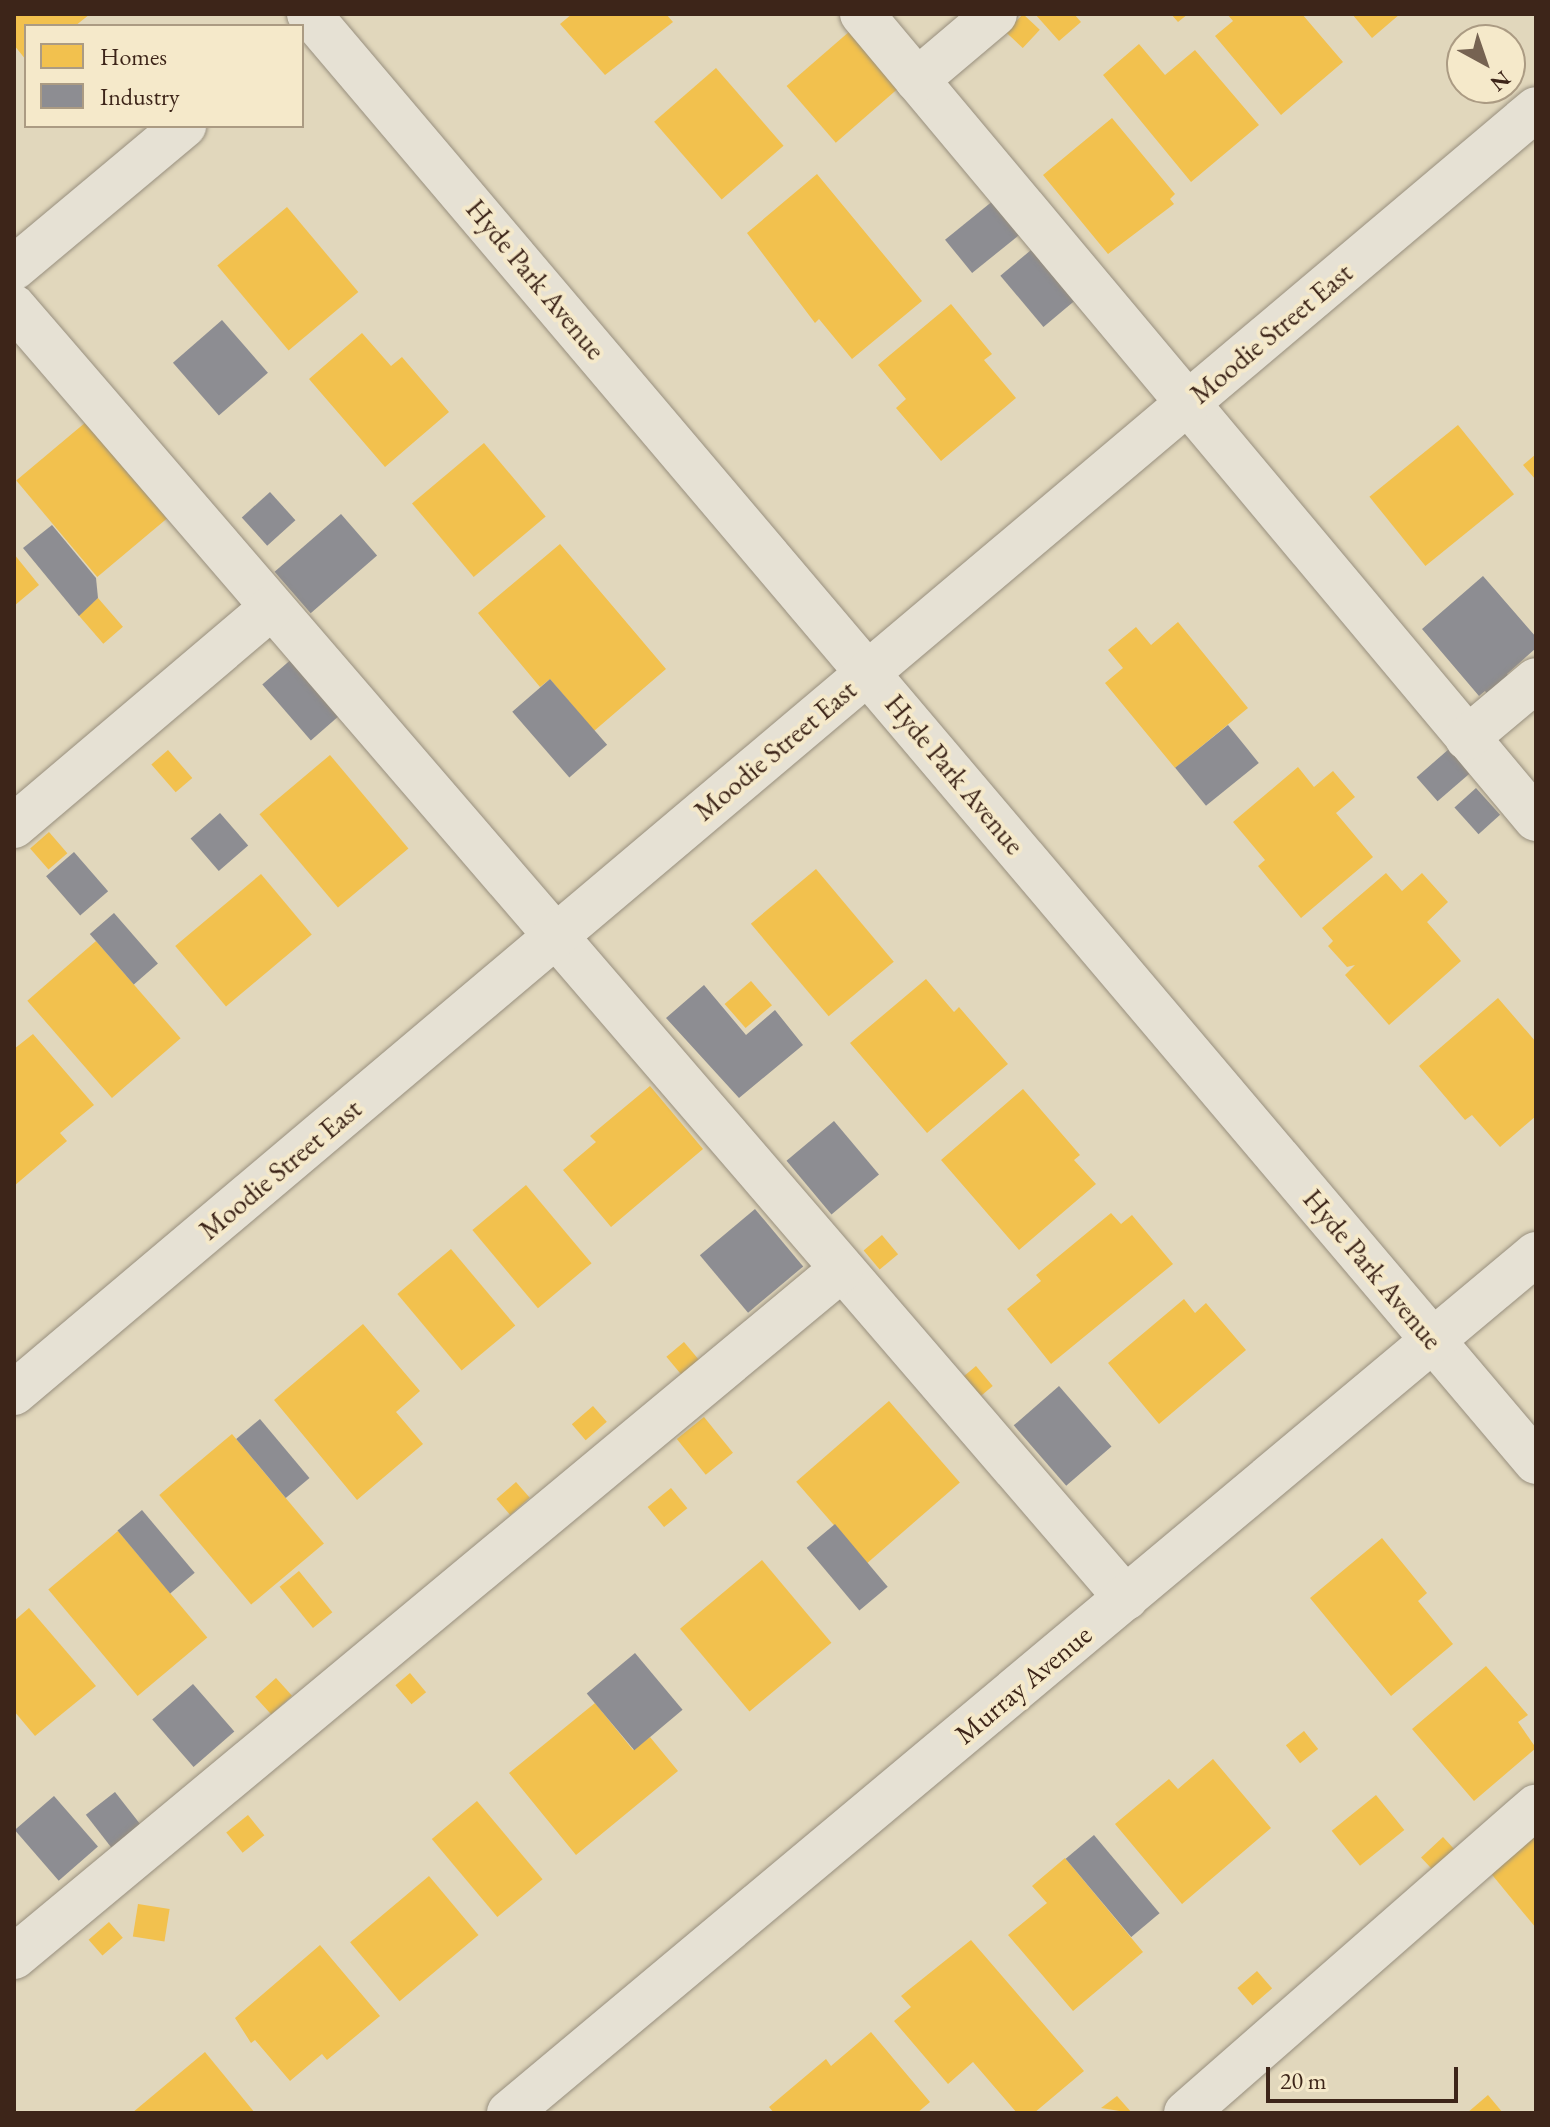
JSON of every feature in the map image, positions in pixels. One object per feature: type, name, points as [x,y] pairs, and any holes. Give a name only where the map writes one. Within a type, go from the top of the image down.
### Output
[{"type":"street","points":[[862,14],[1536,819]]},
{"type":"street","points":[[917,80],[995,14]]},
{"type":"street","name":"Hyde Park Avenue","points":[[311,19],[869,671],[1536,1462]]},
{"type":"street","name":"Moodie Street East","points":[[14,1393],[1536,109]]},
{"type":"street","points":[[14,268],[182,128]]},
{"type":"street","points":[[14,307],[553,938],[1126,1598]]},
{"type":"street","points":[[14,826],[271,608]]},
{"type":"street","points":[[1467,738],[1536,680]]},
{"type":"street","name":"Murray Avenue","points":[[509,2113],[1536,1254]]},
{"type":"street","points":[[14,1957],[841,1270]]},
{"type":"street","points":[[1186,2113],[1536,1807]]},
{"type":"building: Homes","points":[[14,14],[90,14],[78,24],[24,24],[24,58],[14,45]]},
{"type":"building: Homes","points":[[572,14],[666,14],[673,22],[605,75],[560,24]]},
{"type":"building: Homes","points":[[1023,14],[1040,30],[1023,48],[1006,32]]},
{"type":"building: Homes","points":[[1035,14],[1074,14],[1081,22],[1059,41]]},
{"type":"building: Homes","points":[[1171,14],[1188,14],[1178,22]]},
{"type":"building: Homes","points":[[1227,14],[1302,14],[1343,62],[1281,115],[1215,36],[1233,21]]},
{"type":"building: Homes","points":[[1352,14],[1400,14],[1372,38]]},
{"type":"building: Homes","points":[[850,31],[899,88],[836,143],[787,86]]},
{"type":"building: Homes","points":[[1139,44],[1165,75],[1195,50],[1259,125],[1191,182],[1103,75]]},
{"type":"building: Homes","points":[[716,68],[784,146],[722,200],[654,122]]},
{"type":"building: Homes","points":[[1112,118],[1175,194],[1170,199],[1174,204],[1108,254],[1043,175]]},
{"type":"building: Homes","points":[[817,174],[922,301],[852,359],[819,319],[815,323],[747,233]]},
{"type":"building: Homes","points":[[287,207],[358,292],[289,351],[217,265]]},
{"type":"building: Homes","points":[[951,304],[992,354],[984,360],[1016,398],[941,461],[896,408],[906,399],[878,365]]},
{"type":"building: Homes","points":[[362,333],[391,366],[402,357],[449,412],[385,467],[309,379]]},
{"type":"building: Homes","points":[[86,422],[167,519],[97,577],[16,480]]},
{"type":"building: Homes","points":[[1458,425],[1514,494],[1425,566],[1369,497]]},
{"type":"building: Homes","points":[[484,443],[546,517],[474,577],[412,503]]},
{"type":"building: Homes","points":[[1536,454],[1536,480],[1523,465]]},
{"type":"building: Homes","points":[[560,544],[666,669],[594,731],[550,679],[540,687],[478,613]]},
{"type":"building: Homes","points":[[14,554],[39,585],[14,606]]},
{"type":"building: Homes","points":[[98,598],[123,627],[103,644],[78,615]]},
{"type":"building: Homes","points":[[1178,622],[1248,708],[1175,768],[1105,683],[1123,668],[1108,650],[1136,627],[1151,645]]},
{"type":"building: Homes","points":[[168,750],[192,778],[176,792],[151,764]]},
{"type":"building: Homes","points":[[330,755],[408,848],[338,908],[260,814]]},
{"type":"building: Homes","points":[[1298,767],[1314,787],[1333,771],[1355,797],[1336,813],[1373,857],[1301,918],[1258,866],[1265,860],[1233,822]]},
{"type":"building: Homes","points":[[49,832],[67,853],[49,870],[30,848]]},
{"type":"building: Homes","points":[[816,869],[894,962],[829,1016],[751,924]]},
{"type":"building: Homes","points":[[1386,873],[1402,891],[1422,873],[1448,902],[1427,922],[1461,961],[1389,1025],[1345,975],[1355,965],[1347,967],[1328,946],[1333,941],[1322,928]]},
{"type":"building: Homes","points":[[261,874],[312,935],[226,1007],[175,946]]},
{"type":"building: Homes","points":[[96,941],[181,1038],[112,1098],[27,1001]]},
{"type":"building: Homes","points":[[926,979],[954,1012],[959,1007],[1008,1064],[927,1133],[850,1043]]},
{"type":"building: Homes","points":[[751,981],[772,1005],[746,1028],[725,1004]]},
{"type":"building: Homes","points":[[1498,998],[1536,1042],[1536,1116],[1500,1147],[1472,1115],[1465,1120],[1419,1066]]},
{"type":"building: Homes","points":[[33,1034],[94,1105],[60,1133],[67,1141],[14,1186],[14,1049]]},
{"type":"building: Homes","points":[[650,1086],[703,1149],[611,1227],[563,1170],[596,1142],[590,1136]]},
{"type":"building: Homes","points":[[1023,1089],[1080,1155],[1074,1160],[1096,1184],[1019,1250],[941,1160]]},
{"type":"building: Homes","points":[[526,1185],[592,1263],[538,1308],[472,1230]]},
{"type":"building: Homes","points":[[1111,1213],[1121,1224],[1132,1215],[1173,1264],[1051,1364],[1007,1309],[1041,1281],[1036,1275]]},
{"type":"building: Homes","points":[[882,1235],[898,1254],[880,1270],[864,1250]]},
{"type":"building: Homes","points":[[451,1249],[515,1326],[462,1371],[397,1294]]},
{"type":"building: Homes","points":[[1184,1299],[1195,1313],[1206,1303],[1246,1350],[1159,1424],[1108,1363]]},
{"type":"building: Homes","points":[[363,1324],[420,1391],[396,1412],[423,1444],[357,1500],[274,1400]]},
{"type":"building: Homes","points":[[684,1342],[701,1362],[683,1377],[666,1357]]},
{"type":"building: Homes","points":[[976,1366],[993,1386],[973,1403],[956,1383]]},
{"type":"building: Homes","points":[[889,1401],[960,1483],[867,1563],[796,1482]]},
{"type":"building: Homes","points":[[593,1406],[607,1422],[586,1440],[572,1424]]},
{"type":"building: Homes","points":[[704,1417],[733,1453],[706,1475],[677,1439]]},
{"type":"building: Homes","points":[[232,1434],[324,1544],[251,1605],[159,1495]]},
{"type":"building: Homes","points":[[516,1482],[530,1498],[510,1515],[496,1499]]},
{"type":"building: Homes","points":[[671,1488],[687,1508],[664,1527],[648,1507]]},
{"type":"building: Homes","points":[[118,1531],[207,1637],[138,1696],[48,1589]]},
{"type":"building: Homes","points":[[1382,1538],[1427,1593],[1418,1601],[1453,1644],[1391,1696],[1310,1598]]},
{"type":"building: Homes","points":[[762,1560],[831,1643],[749,1712],[680,1629]]},
{"type":"building: Homes","points":[[299,1571],[332,1612],[313,1628],[280,1587]]},
{"type":"building: Homes","points":[[29,1608],[96,1686],[35,1736],[14,1711],[14,1621]]},
{"type":"building: Homes","points":[[1486,1666],[1528,1715],[1518,1722],[1536,1748],[1474,1801],[1412,1729]]},
{"type":"building: Homes","points":[[410,1673],[426,1692],[412,1704],[395,1685]]},
{"type":"building: Homes","points":[[276,1678],[292,1696],[271,1715],[255,1697]]},
{"type":"building: Homes","points":[[595,1703],[633,1750],[650,1737],[678,1771],[576,1855],[509,1773]]},
{"type":"building: Homes","points":[[1304,1731],[1318,1749],[1300,1763],[1286,1745]]},
{"type":"building: Homes","points":[[1213,1759],[1271,1828],[1182,1904],[1115,1824],[1169,1779],[1178,1789]]},
{"type":"building: Homes","points":[[1376,1795],[1404,1830],[1360,1866],[1332,1831]]},
{"type":"building: Homes","points":[[477,1801],[543,1879],[497,1917],[432,1839]]},
{"type":"building: Homes","points":[[248,1815],[264,1835],[243,1853],[226,1833]]},
{"type":"building: Homes","points":[[1536,1822],[1536,1928],[1484,1865]]},
{"type":"building: Homes","points":[[1443,1837],[1456,1851],[1434,1871],[1421,1857]]},
{"type":"building: Homes","points":[[1065,1858],[1143,1952],[1073,2011],[1008,1935],[1047,1903],[1032,1886]]},
{"type":"building: Homes","points":[[429,1876],[478,1935],[400,2001],[350,1942]]},
{"type":"building: Homes","points":[[138,1904],[170,1909],[164,1942],[133,1937]]},
{"type":"building: Homes","points":[[109,1922],[123,1938],[102,1956],[89,1940]]},
{"type":"building: Homes","points":[[971,1940],[1084,2071],[1034,2113],[1017,2113],[973,2062],[948,2084],[894,2021],[911,2007],[901,1996]]},
{"type":"building: Homes","points":[[320,1945],[380,2016],[327,2060],[322,2054],[290,2081],[255,2040],[251,2043],[235,2018]]},
{"type":"building: Homes","points":[[1257,1971],[1272,1988],[1252,2005],[1237,1988]]},
{"type":"building: Homes","points":[[871,2032],[930,2102],[917,2113],[774,2113],[769,2107],[826,2059],[831,2066]]},
{"type":"building: Homes","points":[[205,2052],[255,2113],[132,2113]]},
{"type":"building: Homes","points":[[1488,2095],[1503,2113],[1467,2113]]},
{"type":"building: Homes","points":[[1117,2096],[1132,2113],[1101,2108]]},
{"type":"building: Industry","points":[[994,200],[1021,233],[972,273],[945,240]]},
{"type":"building: Industry","points":[[1031,250],[1074,301],[1043,327],[1000,276]]},
{"type":"building: Industry","points":[[222,320],[268,373],[219,415],[173,363]]},
{"type":"building: Industry","points":[[270,492],[295,520],[267,546],[242,517]]},
{"type":"building: Industry","points":[[341,514],[377,556],[311,613],[275,572]]},
{"type":"building: Industry","points":[[52,525],[96,578],[98,598],[79,616],[23,548]]},
{"type":"building: Industry","points":[[1483,576],[1536,637],[1536,648],[1507,674],[1516,684],[1494,702],[1485,691],[1479,696],[1422,629]]},
{"type":"building: Industry","points":[[294,657],[343,713],[311,740],[262,685]]},
{"type":"building: Industry","points":[[550,679],[607,745],[569,777],[512,712]]},
{"type":"building: Industry","points":[[1228,725],[1259,763],[1206,806],[1175,768]]},
{"type":"building: Industry","points":[[1449,749],[1470,773],[1438,801],[1417,777]]},
{"type":"building: Industry","points":[[1476,788],[1500,815],[1479,834],[1454,807]]},
{"type":"building: Industry","points":[[220,813],[248,845],[219,871],[191,839]]},
{"type":"building: Industry","points":[[74,852],[108,891],[80,916],[46,876]]},
{"type":"building: Industry","points":[[114,913],[158,964],[134,985],[90,934]]},
{"type":"building: Industry","points":[[704,985],[746,1035],[775,1010],[803,1045],[739,1098],[666,1018]]},
{"type":"building: Industry","points":[[834,1121],[879,1175],[832,1214],[787,1161]]},
{"type":"building: Industry","points":[[755,1209],[803,1266],[748,1313],[700,1255]]},
{"type":"building: Industry","points":[[1059,1386],[1111,1446],[1066,1486],[1014,1425]]},
{"type":"building: Industry","points":[[260,1419],[309,1478],[286,1498],[236,1439]]},
{"type":"building: Industry","points":[[142,1510],[195,1573],[170,1593],[117,1531]]},
{"type":"building: Industry","points":[[835,1524],[888,1587],[859,1611],[807,1548]]},
{"type":"building: Industry","points":[[635,1653],[683,1710],[634,1750],[587,1693]]},
{"type":"building: Industry","points":[[193,1684],[234,1732],[194,1767],[152,1719]]},
{"type":"building: Industry","points":[[115,1792],[141,1825],[112,1848],[86,1815]]},
{"type":"building: Industry","points":[[54,1796],[98,1847],[59,1881],[15,1830]]},
{"type":"building: Industry","points":[[1094,1835],[1160,1913],[1131,1937],[1066,1859]]}]
